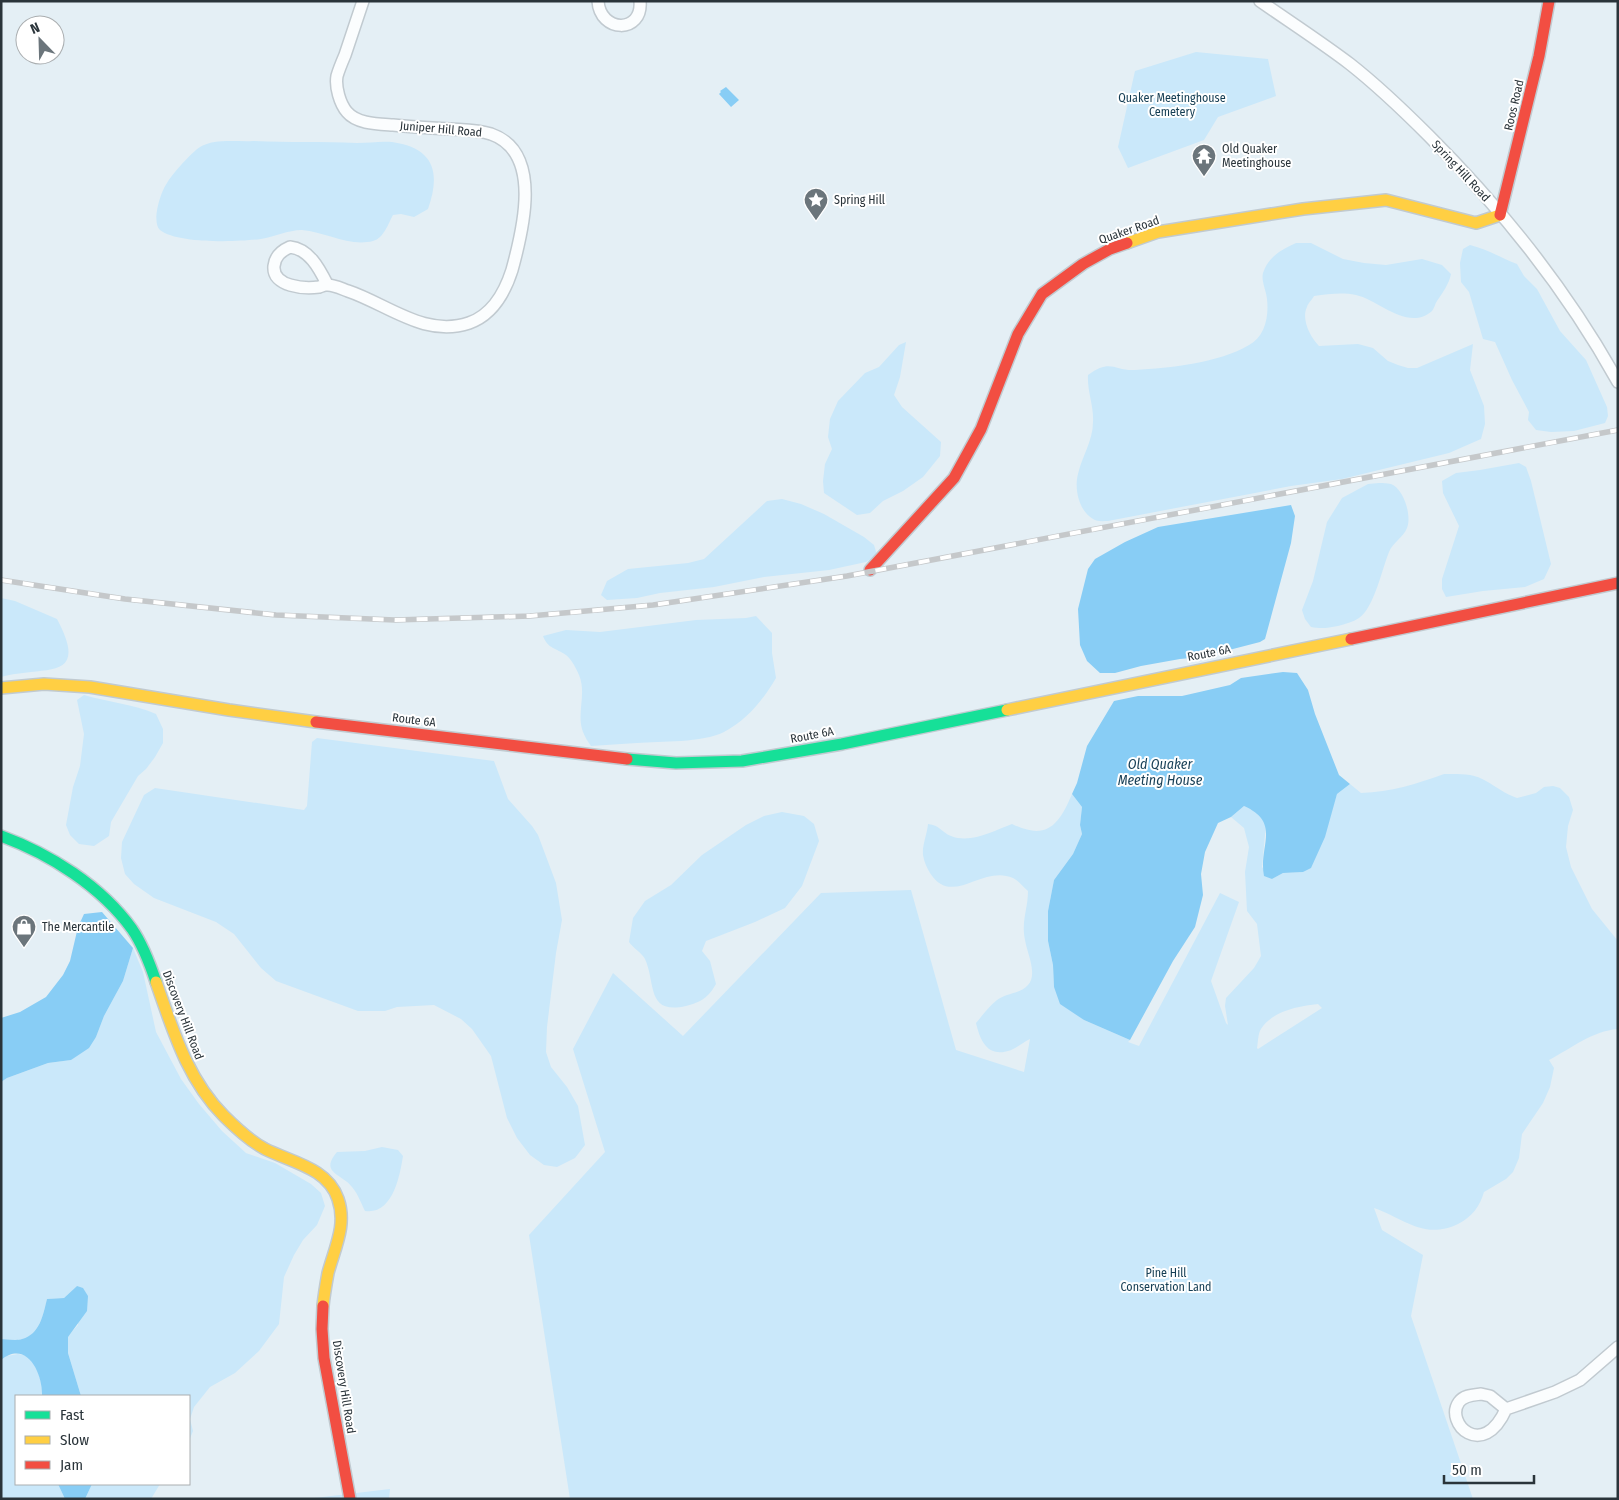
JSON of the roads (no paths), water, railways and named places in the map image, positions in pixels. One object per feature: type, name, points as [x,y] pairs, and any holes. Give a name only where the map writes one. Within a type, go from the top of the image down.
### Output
[{"type":"street","name":"Juniper Hill Road","points":[[327,284],[319,287],[303,287],[284,283],[277,278],[274,272],[274,264],[278,255],[290,247],[298,248],[309,256],[327,284],[359,295],[402,317],[434,327],[451,328],[468,323],[480,318],[495,305],[503,293],[517,250],[526,205],[525,180],[520,162],[511,148],[501,139],[489,133],[470,130],[360,121],[347,112],[339,96],[337,77],[363,1]]},
{"type":"street","points":[[598,1],[599,9],[604,18],[610,23],[620,26],[632,23],[640,13],[640,1]]},
{"type":"street","name":"Spring Hill Road","points":[[1260,1],[1350,64],[1403,110],[1448,155],[1543,268],[1571,307],[1618,382]]},
{"type":"street","name":"Roos Road","points":[[1500,215],[1539,56],[1549,1]]},
{"type":"street","name":"Quaker Road","points":[[870,570],[954,478],[981,429],[1018,334],[1042,294],[1083,264],[1110,249],[1158,232],[1218,223],[1249,216],[1266,216],[1303,209],[1386,200],[1476,223],[1500,215]]},
{"type":"street","points":[[1616,584],[1618,596]]},
{"type":"street","name":"Route 6A","points":[[1,688],[44,684],[90,686],[298,720],[612,758],[676,763],[742,761],[947,723],[1616,584]]},
{"type":"street","name":"Discovery Hill Road","points":[[1,836],[42,854],[65,868],[115,909],[142,944],[176,1041],[196,1083],[209,1100],[237,1128],[256,1143],[279,1156],[314,1170],[327,1179],[336,1189],[342,1218],[341,1237],[328,1274],[322,1319],[323,1353],[350,1499]]},
{"type":"street","points":[[1506,1409],[1490,1396],[1481,1394],[1464,1398],[1459,1402],[1456,1414],[1458,1422],[1467,1434],[1485,1434],[1498,1425],[1506,1409],[1555,1392],[1580,1380],[1618,1347]]},
{"type":"water","points":[[726,87],[739,100],[731,107],[719,94]]},
{"type":"water","points":[[1291,505],[1295,516],[1291,543],[1265,639],[1260,642],[1202,657],[1141,666],[1115,673],[1100,673],[1087,661],[1080,645],[1078,609],[1088,569],[1095,559],[1125,542],[1158,527]]},
{"type":"water","name":"Old Quaker Meeting House","points":[[1283,672],[1297,673],[1308,690],[1315,714],[1339,775],[1350,784],[1337,794],[1325,837],[1311,868],[1303,872],[1283,873],[1272,879],[1264,876],[1265,828],[1262,820],[1256,813],[1244,806],[1231,817],[1218,823],[1205,852],[1201,874],[1203,895],[1195,927],[1173,961],[1130,1040],[1084,1020],[1060,1004],[1054,987],[1053,965],[1048,941],[1048,911],[1054,880],[1073,854],[1082,834],[1080,825],[1082,807],[1072,794],[1087,746],[1114,701],[1138,696],[1182,696],[1230,685],[1241,678]]},
{"type":"water","points":[[102,912],[133,948],[123,981],[104,1016],[96,1037],[89,1048],[71,1060],[48,1063],[1,1082],[1,1018],[20,1012],[46,997],[63,975],[70,961],[78,927],[84,914]]},
{"type":"water","points":[[77,1286],[83,1288],[88,1296],[87,1311],[68,1337],[68,1353],[81,1395],[42,1395],[40,1378],[32,1362],[26,1356],[19,1354],[10,1355],[1,1360],[1,1339],[17,1340],[28,1337],[40,1323],[47,1299],[64,1298]]},
{"type":"water","points":[[58,1485],[92,1485],[85,1499],[65,1499]]},
{"type":"railway","points":[[1,580],[125,599],[276,615],[395,620],[530,616],[653,605],[847,576],[1618,430]]},
{"type":"place","name":"Old Quaker Meetinghouse","points":[[1204,177]]},
{"type":"place","name":"Spring Hill","points":[[816,221]]},
{"type":"place","name":"The Mercantile","points":[[24,948]]},
{"type":"park label","name":"Quaker Meetinghouse Cemetery","points":[[1172,105]]},
{"type":"park label","name":"Pine Hill Conservation Land","points":[[1166,1280]]}]
